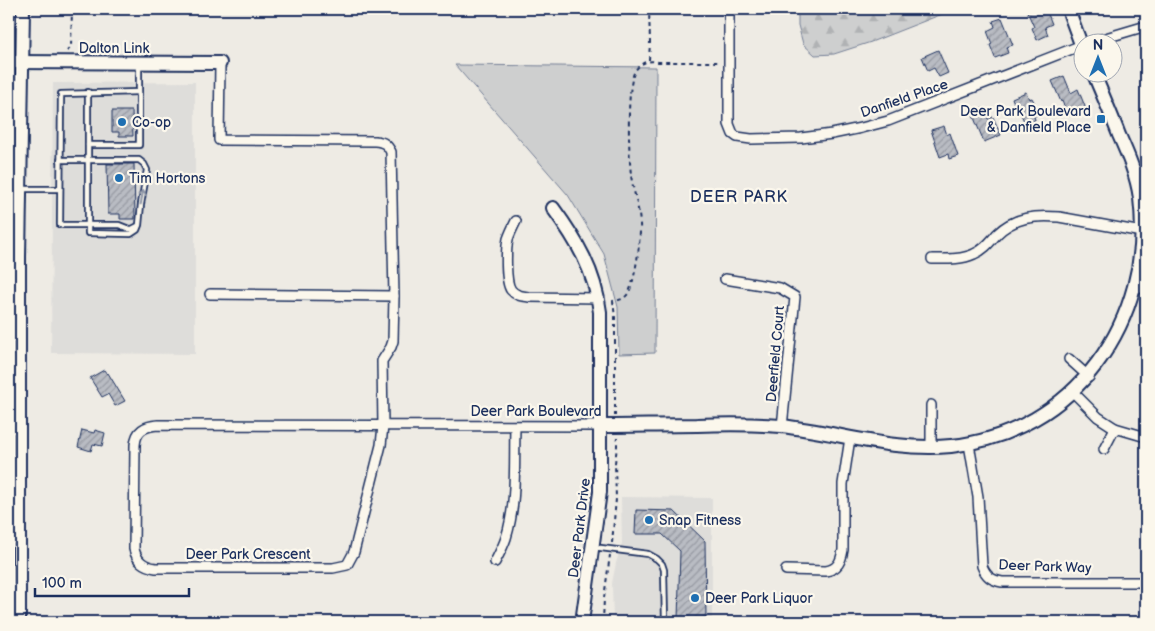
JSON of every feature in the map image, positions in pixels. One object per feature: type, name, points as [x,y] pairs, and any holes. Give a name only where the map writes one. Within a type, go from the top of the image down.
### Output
[{"type":"street","points":[[21,618],[20,189],[15,62],[23,9]]},
{"type":"street","name":"Danfield Place","points":[[729,9],[730,128],[733,134],[746,139],[781,139],[832,134],[882,123],[1072,50]]},
{"type":"street","points":[[1068,9],[1077,32]]},
{"type":"street","points":[[1122,33],[1146,26]]},
{"type":"street","name":"Dalton Link","points":[[15,62],[220,63]]},
{"type":"street","points":[[220,63],[219,140],[376,141],[388,145],[392,159],[394,296],[393,341],[391,348],[382,361],[383,426]]},
{"type":"street","name":"Deer Park Boulevard","points":[[141,430],[158,425],[515,427],[742,424],[782,427],[891,444],[932,447],[968,444],[989,439],[1027,424],[1073,392],[1088,377],[1111,346],[1141,288],[1142,232],[1138,186],[1140,171],[1130,159],[1097,82]]},
{"type":"street","name":"Deer Park Drive","points":[[553,208],[583,254],[593,277],[600,312],[600,492],[582,622]]},
{"type":"street","points":[[932,259],[973,255],[980,251],[1002,229],[1028,217],[1058,217],[1142,232]]},
{"type":"street","points":[[516,221],[507,246],[507,279],[510,289],[514,293],[529,298],[598,298]]},
{"type":"street","name":"Deerfield Court","points":[[725,279],[780,288],[795,297],[782,427]]},
{"type":"street","points":[[210,294],[394,296]]},
{"type":"street","points":[[1069,359],[1088,377]]},
{"type":"street","points":[[1073,392],[1098,417],[1115,428],[1146,437]]},
{"type":"street","points":[[931,405],[932,447]]},
{"type":"street","name":"Deer Park Crescent","points":[[141,430],[135,440],[134,549],[136,556],[145,566],[156,568],[341,568],[347,565],[354,552],[380,453],[383,426]]},
{"type":"street","points":[[495,562],[506,538],[511,515],[515,427]]},
{"type":"street","points":[[1104,450],[1115,428]]},
{"type":"street","points":[[786,570],[832,570],[842,558],[843,484],[850,438]]},
{"type":"street","name":"Deer Park Way","points":[[968,444],[978,497],[982,566],[987,576],[1002,582],[1146,582]]},
{"type":"lane","points":[[88,145],[139,145],[139,63]]},
{"type":"lane","points":[[60,160],[87,159],[139,160],[144,164],[147,170],[137,230],[131,234],[88,233],[87,159],[88,92]]},
{"type":"lane","points":[[139,92],[60,94],[60,225],[119,225],[129,229],[139,225]]},
{"type":"lane","points":[[20,189],[60,190]]},
{"type":"lane","points":[[593,547],[648,554],[662,564],[664,570],[665,622]]},
{"type":"path","points":[[57,63],[71,47],[72,9]]},
{"type":"path","points":[[649,9],[649,60]]},
{"type":"path","points":[[604,622],[604,598],[616,500],[615,463],[617,446],[614,403],[615,317],[613,301],[620,300],[628,294],[641,235],[631,174],[629,96],[634,72],[640,65],[649,60],[658,62],[729,62]]},
{"type":"shaded area","points":[[195,82],[195,354],[51,353],[53,83]]},
{"type":"shaded area","points":[[621,497],[712,498],[712,622],[613,622],[612,583],[622,543]]},
{"type":"green space","points":[[798,9],[955,9],[871,42],[834,54],[815,55],[803,44],[798,25]]},
{"type":"green space","points":[[455,65],[656,67],[655,353],[619,354],[618,307],[604,254],[568,195]]},
{"type":"building","points":[[1026,9],[1046,9],[1052,24],[1045,27],[1048,35],[1037,40],[1032,28],[1034,27]]},
{"type":"building","points":[[1002,18],[1013,45],[1006,47],[1008,53],[995,58],[987,31],[995,27],[993,21]]},
{"type":"building","points":[[938,50],[948,73],[939,77],[934,68],[928,71],[922,57]]},
{"type":"building","points":[[1064,76],[1071,93],[1078,89],[1086,109],[1068,116],[1052,81]]},
{"type":"building","points":[[1026,92],[1029,99],[1032,98],[1040,114],[1034,116],[1035,120],[1028,123],[1027,120],[1024,121],[1019,110],[1017,111],[1012,98]]},
{"type":"building","points":[[984,108],[988,119],[993,117],[1001,135],[984,142],[972,113]]},
{"type":"building","name":"Co-op","points":[[112,111],[132,111],[133,136],[119,136],[119,132],[112,132]]},
{"type":"building","points":[[944,126],[947,135],[950,133],[958,156],[949,159],[948,154],[940,157],[931,130]]},
{"type":"building","points":[[107,164],[134,164],[135,219],[120,219],[120,214],[108,214]]},
{"type":"building","points":[[104,370],[108,373],[125,401],[115,406],[108,394],[102,397],[90,378]]},
{"type":"building","points":[[82,430],[94,433],[95,430],[105,433],[102,446],[93,444],[91,451],[78,447]]},
{"type":"building","points":[[636,510],[674,511],[705,541],[706,619],[678,619],[680,551],[662,534],[635,534]]},
{"type":"place","name":"Deer Park Boulevard & Danfield Place","points":[[1101,119]]},
{"type":"place","name":"Co-op","points":[[122,122]]},
{"type":"place","name":"Tim Hortons","points":[[119,178]]},
{"type":"place","name":"Snap Fitness","points":[[649,520]]},
{"type":"place","name":"Deer Park Liquor","points":[[695,598]]},
{"type":"district","name":"DEER PARK","points":[[739,196]]}]
